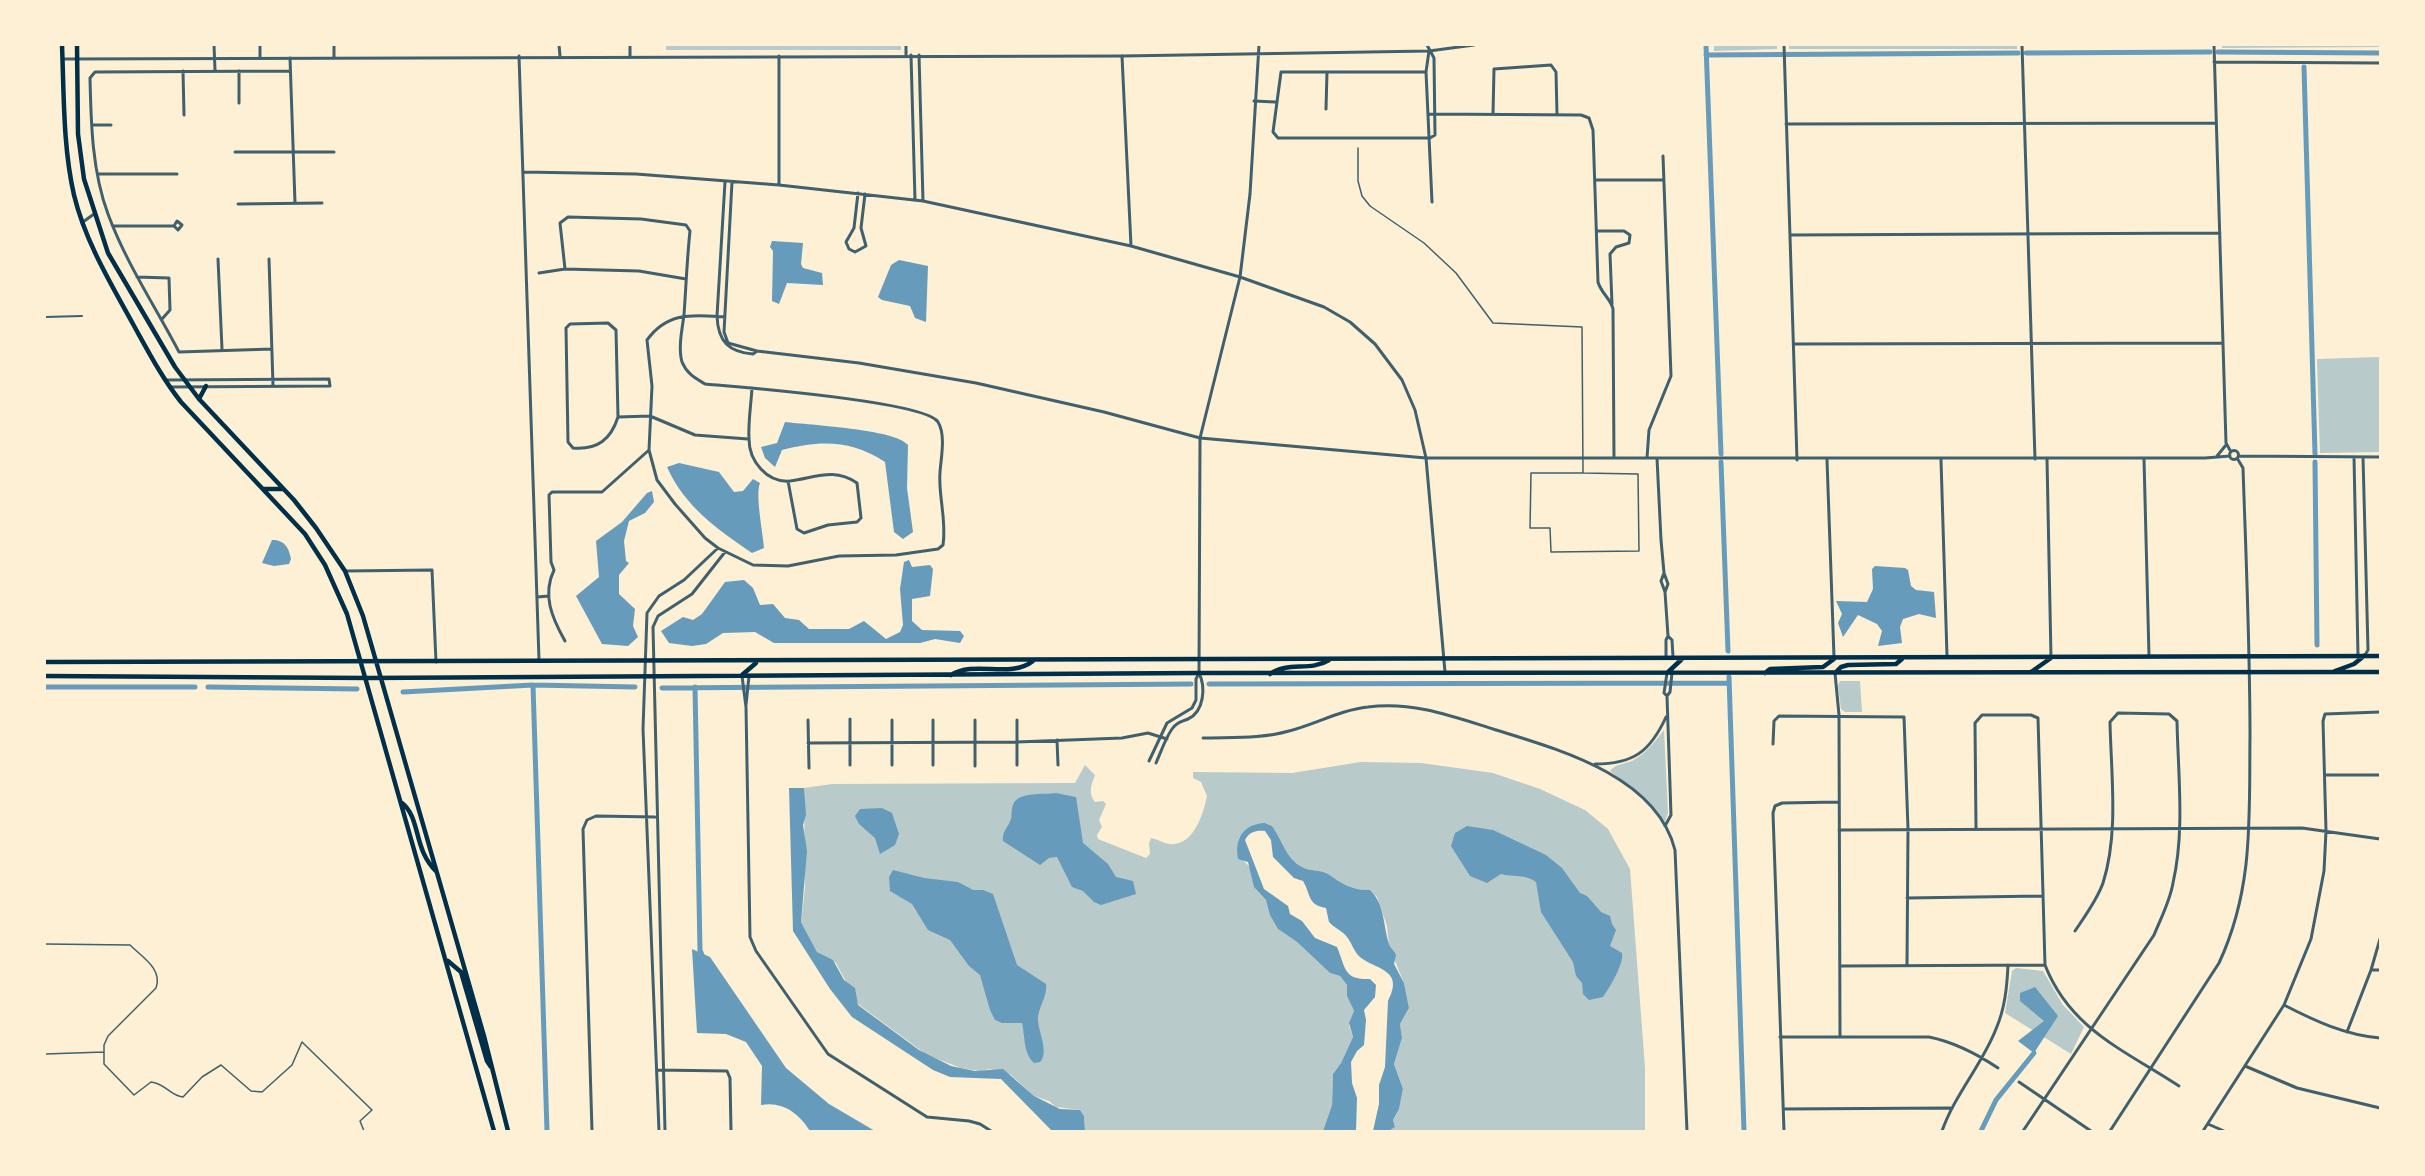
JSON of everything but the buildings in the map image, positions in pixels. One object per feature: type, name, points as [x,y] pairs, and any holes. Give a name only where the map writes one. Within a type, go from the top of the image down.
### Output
[{"type":"main road","points":[[62,45],[70,175],[83,222],[112,285],[165,380],[299,527],[325,565],[347,614],[368,678],[494,1131]]},
{"type":"main road","points":[[77,45],[78,134],[84,180],[108,253],[185,380],[199,399],[285,490],[316,528],[345,572],[363,616],[493,1069],[508,1131]]},
{"type":"main road","points":[[199,399],[207,386]]},
{"type":"main road","points":[[264,489],[285,490]]},
{"type":"main road","points":[[2329,672],[2354,664],[2361,656]]},
{"type":"main road","points":[[45,662],[759,662],[2380,656]]},
{"type":"main road","points":[[1835,673],[1841,667],[1848,665],[1896,664],[1902,658]]},
{"type":"main road","points":[[2029,673],[2052,658]]},
{"type":"main road","points":[[1270,674],[1278,668],[1318,667],[1331,659]]},
{"type":"main road","points":[[1668,676],[1682,659]]},
{"type":"main road","points":[[1765,673],[1770,669],[1823,667],[1834,659]]},
{"type":"main road","points":[[951,675],[962,668],[1024,668],[1033,661]]},
{"type":"main road","points":[[742,675],[759,662]]},
{"type":"main road","points":[[45,676],[380,678],[1445,673],[1668,676],[1765,673],[2380,672]]},
{"type":"main road","points":[[402,803],[409,809],[424,859],[436,871]]},
{"type":"main road","points":[[448,961],[461,972],[487,1061],[493,1069]]},
{"type":"street","points":[[214,45],[215,70]]},
{"type":"street","points":[[260,45],[260,57]]},
{"type":"street","points":[[334,45],[334,57]]},
{"type":"street","points":[[559,45],[560,56]]},
{"type":"street","points":[[630,45],[630,56]]},
{"type":"street","points":[[906,45],[906,56]]},
{"type":"street","points":[[1156,763],[1167,739],[1179,722],[1189,719],[1202,704],[1202,679],[1199,673],[1200,438],[1240,277],[1250,194],[1259,45]]},
{"type":"street","points":[[1426,72],[1286,71],[1279,75],[1274,132],[1278,138],[1430,138],[1435,135],[1434,58],[1427,45]]},
{"type":"street","points":[[63,59],[1122,56],[1429,51],[1474,45]]},
{"type":"street","points":[[1784,45],[1797,460]]},
{"type":"street","points":[[2022,45],[2035,459]]},
{"type":"street","points":[[2214,45],[2226,443],[2232,459],[2238,457],[2380,457]]},
{"type":"street","points":[[1429,51],[1426,72],[1432,202]]},
{"type":"street","points":[[911,55],[915,200]]},
{"type":"street","points":[[920,55],[923,201]]},
{"type":"street","points":[[519,56],[539,662]]},
{"type":"street","points":[[779,56],[779,185]]},
{"type":"street","points":[[1122,56],[1131,246]]},
{"type":"street","points":[[290,57],[295,203]]},
{"type":"street","points":[[2214,62],[2380,63]]},
{"type":"street","points":[[1493,114],[1494,69],[1551,65],[1556,72],[1557,114]]},
{"type":"street","points":[[272,349],[179,352],[137,277],[113,226],[98,174],[92,125],[90,78],[94,72],[215,70],[290,72]]},
{"type":"street","points":[[183,71],[183,115]]},
{"type":"street","points":[[239,71],[239,103]]},
{"type":"street","points":[[1326,109],[1327,72]]},
{"type":"street","points":[[1254,100],[1275,102]]},
{"type":"street","points":[[1428,114],[1557,114],[1581,115],[1589,118],[1593,130],[1600,290],[1612,304]]},
{"type":"street","points":[[1786,124],[2216,123]]},
{"type":"street","points":[[92,125],[111,125]]},
{"type":"street","points":[[235,153],[334,153]]},
{"type":"street","points":[[1647,458],[1649,430],[1661,407],[1671,376],[1664,156]]},
{"type":"street","points":[[523,172],[636,174],[779,185],[923,201],[1131,246],[1240,277],[1324,307],[1350,322],[1375,344],[1402,380],[1415,410],[1426,458],[1445,673]]},
{"type":"street","points":[[98,174],[177,174]]},
{"type":"street","points":[[1596,180],[1664,180]]},
{"type":"street","points":[[725,182],[717,316],[718,334],[724,344],[736,352],[753,354],[757,351]]},
{"type":"street","points":[[732,182],[724,332],[728,343],[757,351],[859,363],[976,383],[1104,412],[1200,438],[1426,458],[2144,459],[2214,457],[2235,451],[2243,468],[2250,658],[2249,828],[2245,882],[2231,937],[2218,963],[2110,1131]]},
{"type":"street","points":[[858,193],[854,228],[846,242],[849,249],[855,252],[866,246],[861,228],[865,194]]},
{"type":"street","points":[[238,204],[322,202]]},
{"type":"street","points":[[80,214],[94,214]]},
{"type":"street","points":[[83,222],[94,214]]},
{"type":"street","points":[[565,269],[560,223],[564,219],[641,219],[677,223],[688,228],[686,279],[684,314],[681,359],[692,376],[705,384],[752,388],[913,410],[935,418],[939,423],[943,545],[938,549],[896,555],[839,556],[788,566],[753,565],[725,552],[705,538],[666,494],[657,480],[649,450],[652,386],[646,340],[654,329],[684,314],[725,317]]},
{"type":"street","points":[[113,226],[174,226]]},
{"type":"street","points":[[1597,231],[1624,231],[1630,235],[1629,243],[1616,248],[1610,254],[1614,458]]},
{"type":"street","points":[[1790,235],[2220,233]]},
{"type":"street","points":[[218,259],[222,349]]},
{"type":"street","points":[[269,259],[273,385]]},
{"type":"street","points":[[539,273],[565,269],[639,271],[686,279]]},
{"type":"street","points":[[137,277],[169,278],[170,310],[162,319]]},
{"type":"street","points":[[45,317],[82,316]]},
{"type":"street","points":[[570,324],[613,325],[616,330],[618,417],[610,436],[599,444],[588,448],[570,447],[566,328],[570,324]]},
{"type":"street","points":[[1794,344],[2222,343]]},
{"type":"street","points":[[298,379],[298,385]]},
{"type":"street","points":[[165,380],[329,379],[330,386],[170,387]]},
{"type":"street","points":[[752,388],[749,439],[750,449],[758,466],[766,474],[788,481],[833,474],[847,476],[857,483],[861,518],[856,522],[828,525],[804,533],[800,531],[797,529],[788,481]]},
{"type":"street","points":[[618,417],[650,416],[695,435],[749,439]]},
{"type":"street","points":[[2214,457],[2223,451],[2226,443]]},
{"type":"street","points":[[565,641],[551,617],[548,586],[554,570],[551,562],[549,495],[552,492],[603,492],[649,450]]},
{"type":"street","points":[[2243,468],[2247,459],[2252,457]]},
{"type":"street","points":[[2354,457],[2361,656]]},
{"type":"street","points":[[2361,656],[2368,650],[2362,457]]},
{"type":"street","points":[[1657,458],[1664,573],[1668,584],[1665,592]]},
{"type":"street","points":[[2047,459],[2052,658]]},
{"type":"street","points":[[2144,459],[2149,658]]},
{"type":"street","points":[[1827,460],[1834,659]]},
{"type":"street","points":[[1941,460],[1947,658]]},
{"type":"street","points":[[659,1131],[643,729],[647,613],[660,596],[684,580],[718,548]]},
{"type":"street","points":[[665,1131],[653,627],[658,616],[692,594],[725,552]]},
{"type":"street","points":[[345,572],[419,568],[432,570],[436,662]]},
{"type":"street","points":[[1664,573],[1661,580],[1665,592],[1668,636],[1665,640],[1666,659]]},
{"type":"street","points":[[537,597],[549,596]]},
{"type":"street","points":[[1668,636],[1672,640],[1673,659]]},
{"type":"street","points":[[1149,761],[1159,736],[1173,717],[1192,708],[1196,700],[1196,679],[1199,673]]},
{"type":"street","points":[[1835,673],[1839,715],[1840,1037]]},
{"type":"street","points":[[742,675],[742,690],[746,707]]},
{"type":"street","points":[[749,675],[746,707],[750,937],[756,951],[828,1054],[927,1117],[969,1121],[980,1124],[991,1131]]},
{"type":"street","points":[[1665,826],[1671,815],[1667,715],[1668,676]]},
{"type":"street","points":[[1203,738],[1263,737],[1289,731],[1340,713],[1367,707],[1396,705],[1435,711],[1565,751],[1593,764],[1637,794],[1671,836],[1677,871],[1687,1131]]},
{"type":"street","points":[[2203,1131],[2284,1005],[2302,964],[2319,908],[2326,831],[2323,721],[2325,714],[2380,712]]},
{"type":"street","points":[[2023,1131],[2154,935],[2173,884],[2178,828],[2177,721],[2174,716],[2118,713],[2110,722],[2112,828],[2102,884],[2075,931]]},
{"type":"street","points":[[1593,764],[1614,764],[1642,752],[1659,732],[1667,715]]},
{"type":"street","points":[[1976,828],[1975,723],[1978,718],[1992,715],[2031,715],[2038,718],[2045,965],[2063,1002],[2091,1029],[2179,1086]]},
{"type":"street","points":[[1773,744],[1774,721],[1779,716],[1904,717],[1908,830],[1907,965]]},
{"type":"street","points":[[850,719],[850,765]]},
{"type":"street","points":[[808,720],[808,768]]},
{"type":"street","points":[[892,720],[892,765]]},
{"type":"street","points":[[933,720],[933,765]]},
{"type":"street","points":[[975,720],[975,766]]},
{"type":"street","points":[[1017,720],[1017,765]]},
{"type":"street","points":[[808,742],[1017,742],[1122,738],[1148,733],[1167,739]]},
{"type":"street","points":[[1058,740],[1058,765]]},
{"type":"street","points":[[2325,775],[2380,775]]},
{"type":"street","points":[[1784,1131],[1775,806],[1782,803],[1838,802]]},
{"type":"street","points":[[592,1131],[583,829],[587,820],[596,816],[656,818]]},
{"type":"street","points":[[1839,830],[2249,828],[2326,831],[2349,837],[2380,840]]},
{"type":"street","points":[[1907,898],[2042,896]]},
{"type":"street","points":[[2346,1032],[2371,970],[2380,939]]},
{"type":"street","points":[[1942,1131],[1950,1108],[1996,1030],[2003,1008],[2008,965]]},
{"type":"street","points":[[1839,966],[2045,965]]},
{"type":"street","points":[[2371,970],[2380,970]]},
{"type":"street","points":[[2284,1005],[2316,1021],[2346,1032],[2380,1038]]},
{"type":"street","points":[[1780,1038],[1929,1037],[1981,1056],[1998,1068]]},
{"type":"street","points":[[2245,1066],[2297,1088],[2380,1108]]},
{"type":"street","points":[[657,1070],[721,1069],[727,1071],[730,1078],[731,1131]]},
{"type":"street","points":[[2019,1082],[2091,1131]]},
{"type":"street","points":[[1784,1109],[1950,1108]]},
{"type":"street","points":[[2208,1124],[2224,1131]]},
{"type":"lane","points":[[1358,148],[1358,181],[1362,196],[1370,206],[1424,243],[1456,273],[1493,323],[1582,327],[1582,473]]},
{"type":"lane","points":[[1531,472],[1582,473],[1638,474],[1639,551],[1551,552],[1550,528],[1530,528],[1531,472]]},
{"type":"lane","points":[[45,944],[130,945],[155,969],[158,978],[156,988],[108,1036],[104,1052],[104,1064],[134,1095],[151,1082],[162,1083],[176,1096],[183,1097],[202,1077],[220,1065],[251,1091],[266,1091],[292,1065],[302,1042],[372,1110],[360,1121],[364,1131]]},
{"type":"lane","points":[[45,1054],[104,1052]]},
{"type":"shaded area","points":[[666,45],[901,45],[901,50],[666,50]]},
{"type":"shaded area","points":[[1714,45],[1777,45],[1777,49],[1714,51]]},
{"type":"shaded area","points":[[1789,45],[2017,45],[2017,49],[1789,49]]},
{"type":"shaded area","points":[[2222,45],[2380,45],[2380,47],[2222,48]]},
{"type":"shaded area","points":[[2380,357],[2380,452],[2320,453],[2317,359]]},
{"type":"shaded area","points":[[1840,681],[1860,681],[1862,712],[1845,712],[1841,709],[1838,686]]},
{"type":"shaded area","points":[[1664,730],[1668,813],[1665,822],[1644,797],[1610,771],[1642,754]]},
{"type":"shaded area","points":[[1361,762],[1421,763],[1493,773],[1540,789],[1585,810],[1608,829],[1630,869],[1645,1068],[1645,1131],[1389,1131],[1395,1127],[1393,1120],[1399,1109],[1403,1089],[1394,1064],[1402,1038],[1400,1024],[1409,1008],[1404,983],[1389,946],[1387,926],[1377,897],[1370,890],[1352,888],[1325,872],[1305,869],[1288,854],[1272,826],[1265,823],[1239,838],[1237,854],[1251,868],[1254,887],[1266,900],[1278,929],[1297,942],[1330,973],[1340,976],[1347,985],[1347,996],[1354,1011],[1349,1026],[1353,1037],[1341,1063],[1333,1074],[1332,1105],[1323,1131],[1085,1131],[1084,1116],[1080,1110],[1056,1107],[1049,1101],[1034,1096],[1011,1075],[990,1069],[980,1071],[961,1068],[927,1055],[858,1004],[836,963],[817,952],[801,922],[805,888],[804,788],[832,784],[1075,783],[1085,765],[1095,775],[1091,789],[1093,799],[1095,802],[1103,801],[1106,804],[1099,820],[1102,827],[1097,835],[1098,839],[1146,858],[1150,854],[1151,838],[1177,844],[1191,835],[1196,828],[1207,796],[1201,782],[1193,778],[1193,772],[1292,773]]},
{"type":"shaded area","points":[[2016,968],[2043,971],[2063,1005],[2084,1027],[2071,1054],[2005,1013],[2012,971]]},
{"type":"water","points":[[772,241],[803,243],[801,264],[803,268],[822,273],[823,285],[787,283],[779,304],[772,301],[773,251],[770,247]]},
{"type":"water","points":[[899,260],[928,266],[926,322],[915,318],[910,306],[882,300],[878,297],[891,265]]},
{"type":"water","points":[[785,422],[870,431],[887,435],[908,445],[907,488],[913,532],[903,539],[894,532],[885,462],[860,449],[835,444],[796,447],[782,450],[775,467],[765,458],[761,447],[777,443]]},
{"type":"water","points":[[679,463],[719,472],[734,492],[743,491],[753,479],[760,483],[759,504],[764,548],[752,553],[703,516],[683,494],[667,467]]},
{"type":"water","points":[[652,491],[654,502],[645,513],[629,521],[624,541],[626,561],[629,563],[619,575],[619,594],[635,609],[633,626],[638,637],[628,646],[602,644],[576,596],[599,577],[596,541],[622,522],[647,493]]},
{"type":"water","points":[[272,540],[286,545],[291,559],[289,564],[274,566],[262,563]]},
{"type":"water","points":[[909,560],[912,567],[930,565],[933,569],[930,596],[912,599],[912,621],[922,630],[960,631],[964,636],[960,643],[935,639],[920,643],[774,643],[755,632],[723,633],[706,644],[692,646],[669,643],[661,631],[683,617],[693,620],[702,614],[725,582],[744,580],[753,588],[760,605],[773,604],[785,618],[799,620],[809,629],[849,629],[864,621],[886,639],[900,632],[903,625],[900,589],[904,562]]},
{"type":"water","points":[[1875,566],[1905,568],[1908,570],[1911,586],[1916,590],[1934,592],[1936,618],[1919,614],[1903,619],[1900,627],[1902,643],[1878,646],[1882,631],[1877,624],[1858,615],[1843,637],[1838,623],[1842,614],[1836,601],[1867,602],[1873,589],[1872,569]]},
{"type":"water","points":[[789,788],[804,788],[806,815],[803,825],[807,851],[801,922],[817,952],[833,960],[844,980],[855,988],[858,1005],[919,1050],[951,1066],[975,1071],[1003,1069],[1034,1096],[1060,1109],[1080,1110],[1084,1116],[1085,1131],[1052,1131],[1001,1079],[950,1077],[933,1070],[852,1017],[830,989],[793,931]]},
{"type":"water","points":[[1056,793],[1076,797],[1083,843],[1108,864],[1116,877],[1133,881],[1136,894],[1101,905],[1094,902],[1083,891],[1072,887],[1057,857],[1049,858],[1040,865],[1003,841],[1003,835],[1011,819],[1012,807],[1016,801],[1032,794]]},
{"type":"water","points":[[882,808],[892,813],[899,834],[895,845],[880,854],[875,838],[859,824],[855,816],[860,809]]},
{"type":"water","points":[[1265,823],[1272,826],[1288,854],[1305,869],[1325,872],[1352,888],[1370,890],[1378,902],[1389,944],[1396,955],[1394,964],[1404,983],[1409,1008],[1400,1024],[1402,1038],[1394,1064],[1403,1089],[1399,1109],[1393,1120],[1395,1127],[1389,1131],[1373,1131],[1379,1104],[1379,1085],[1385,1067],[1388,1001],[1393,982],[1391,976],[1358,955],[1349,939],[1329,922],[1326,908],[1312,902],[1303,881],[1294,878],[1273,857],[1271,840],[1265,831],[1256,831],[1245,840],[1264,889],[1288,906],[1290,914],[1302,921],[1315,938],[1337,947],[1344,967],[1350,975],[1370,979],[1376,985],[1375,997],[1364,1010],[1366,1020],[1364,1045],[1357,1051],[1351,1062],[1352,1083],[1357,1098],[1356,1131],[1323,1131],[1332,1105],[1333,1074],[1341,1063],[1353,1037],[1349,1023],[1354,1011],[1347,996],[1347,985],[1340,976],[1330,973],[1297,942],[1278,929],[1270,915],[1266,900],[1254,887],[1248,862],[1238,859],[1237,851],[1242,834],[1251,826]]},
{"type":"water","points":[[1467,826],[1493,830],[1546,855],[1562,868],[1580,893],[1587,896],[1601,912],[1610,916],[1616,930],[1610,946],[1622,953],[1622,958],[1616,975],[1603,997],[1589,1000],[1583,994],[1582,983],[1576,976],[1573,962],[1541,912],[1536,882],[1524,877],[1501,874],[1487,883],[1470,876],[1451,846],[1455,833]]},
{"type":"water","points":[[893,870],[924,878],[958,882],[973,890],[983,890],[993,894],[1017,965],[1046,984],[1038,1016],[1044,1048],[1040,1062],[1034,1063],[1030,1059],[1022,1023],[1002,1023],[995,1020],[980,975],[969,966],[950,940],[928,930],[912,904],[890,891],[889,877]]},
{"type":"water","points":[[692,949],[710,957],[786,1068],[829,1104],[875,1131],[810,1131],[801,1119],[789,1110],[776,1105],[761,1105],[762,1066],[746,1042],[726,1034],[697,1033]]},
{"type":"water","points":[[2035,987],[2058,1016],[2034,1053],[2018,1041],[2044,1021],[2020,1001],[2020,993]]},
{"type":"waterway","points":[[1706,45],[1721,454]]},
{"type":"waterway","points":[[2026,53],[2210,52]]},
{"type":"waterway","points":[[2218,52],[2380,53]]},
{"type":"waterway","points":[[1706,55],[2018,53]]},
{"type":"waterway","points":[[2304,67],[2315,454]]},
{"type":"waterway","points":[[1721,462],[1728,651]]},
{"type":"waterway","points":[[2315,462],[2317,645]]},
{"type":"waterway","points":[[1729,677],[1744,1131]]},
{"type":"waterway","points":[[1209,684],[1729,683]]},
{"type":"waterway","points":[[662,688],[1191,684]]},
{"type":"waterway","points":[[533,685],[547,1131]]},
{"type":"waterway","points":[[403,692],[533,685],[635,687]]},
{"type":"waterway","points":[[45,687],[195,687]]},
{"type":"waterway","points":[[208,687],[357,689]]},
{"type":"waterway","points":[[695,687],[700,950],[703,958]]},
{"type":"waterway","points":[[1981,1131],[1996,1100],[2034,1053]]}]
